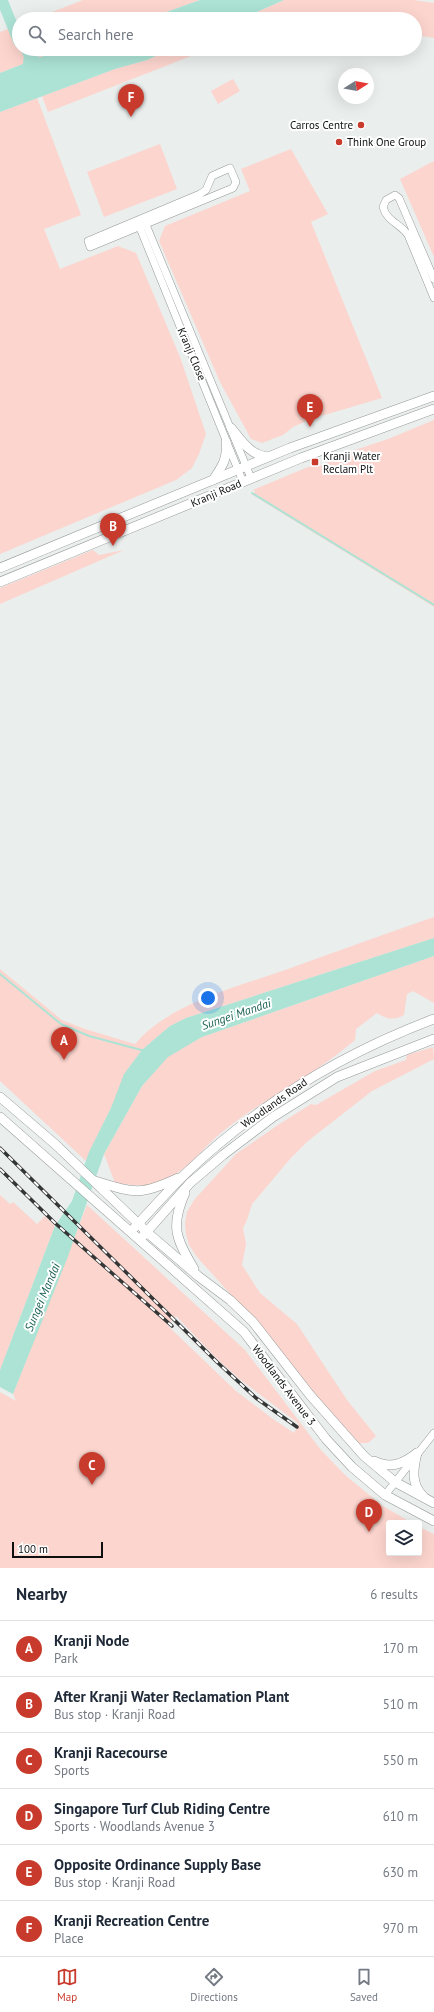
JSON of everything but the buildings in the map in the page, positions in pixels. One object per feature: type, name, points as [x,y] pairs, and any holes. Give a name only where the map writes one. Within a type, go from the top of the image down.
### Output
[{"type":"main road","name":"Kranji Road","points":[[0,568],[242,468],[434,396]]},
{"type":"main road","name":"Kranji Road","points":[[0,582],[331,446],[384,429],[434,409]]},
{"type":"main road","points":[[376,417],[384,429]]},
{"type":"main road","points":[[231,428],[252,452],[259,456],[270,457]]},
{"type":"main road","points":[[213,480],[226,458],[226,442]]},
{"type":"main road","name":"Woodlands Road","points":[[130,1232],[184,1175],[226,1138],[267,1106],[342,1059],[434,1018]]},
{"type":"main road","name":"Woodlands Road","points":[[139,1240],[190,1183],[222,1155],[273,1117],[337,1077],[434,1039]]},
{"type":"main road","points":[[0,1097],[55,1144],[147,1232]]},
{"type":"main road","points":[[0,1117],[139,1240]]},
{"type":"main road","points":[[50,1161],[59,1157],[55,1144]]},
{"type":"main road","points":[[93,1181],[121,1189],[140,1192],[157,1188],[184,1175]]},
{"type":"main road","points":[[190,1183],[179,1207],[176,1226],[182,1248],[198,1276]]},
{"type":"main road","name":"Woodlands Avenue 3","points":[[147,1232],[198,1276],[230,1300],[253,1322],[310,1395],[361,1453],[395,1482],[430,1502]]},
{"type":"main road","name":"Woodlands Avenue 3","points":[[139,1240],[244,1332],[326,1440],[352,1467],[385,1495],[434,1521]]},
{"type":"main road","points":[[361,1453],[378,1463],[390,1466],[403,1463],[417,1453]]},
{"type":"main road","points":[[417,1453],[413,1470],[414,1481],[418,1491],[430,1502]]},
{"type":"street","points":[[141,222],[90,247],[88,241],[141,222],[233,188],[236,182],[230,168],[212,176],[206,190],[200,194],[141,222]]},
{"type":"street","points":[[434,279],[399,198],[395,195],[386,200],[383,207],[386,216],[403,228],[408,235],[434,298]]},
{"type":"street","name":"Kranji Close","points":[[141,222],[231,428],[242,468],[247,480]]},
{"type":"street","name":"Kranji Close","points":[[141,222],[226,442],[242,468]]},
{"type":"street","points":[[385,1495],[434,1432]]},
{"type":"shaded area","points":[[83,0],[200,0],[167,12],[52,12]]},
{"type":"shaded area","points":[[284,0],[413,0],[434,3],[434,38],[422,36],[422,12],[257,12]]},
{"type":"shaded area","points":[[12,28],[12,56],[25,56],[23,64],[0,73],[0,32]]},
{"type":"shaded area","points":[[156,56],[191,56],[48,112],[42,96],[115,69]]},
{"type":"shaded area","points":[[233,79],[240,91],[218,104],[211,91]]},
{"type":"shaded area","points":[[37,98],[81,215],[44,229],[60,269],[118,246],[136,253],[180,357],[206,434],[192,468],[176,480],[0,554],[0,112]]},
{"type":"shaded area","points":[[160,144],[177,189],[104,217],[87,172]]},
{"type":"shaded area","points":[[291,149],[328,214],[311,222],[382,398],[311,419],[293,427],[283,435],[262,443],[251,439],[220,382],[159,241],[165,226],[250,191],[241,169]]},
{"type":"shaded area","points":[[434,161],[434,257],[400,179]]},
{"type":"shaded area","points":[[434,420],[434,607],[251,494],[255,492],[253,490],[308,467],[320,466],[346,453],[388,439]]},
{"type":"shaded area","points":[[93,550],[99,555],[124,550],[0,604],[0,588]]},
{"type":"shaded area","points":[[434,917],[434,938],[186,1018],[170,1026],[142,1050],[111,1108],[86,1161],[0,1081],[0,969],[62,1020],[85,1029],[135,1044],[150,1029],[167,1017],[206,998]]},
{"type":"shaded area","points":[[434,956],[434,1003],[413,991],[407,994],[404,1015],[393,1019],[384,1017],[377,1013],[356,1029],[355,1040],[339,1053],[238,1120],[222,1132],[186,1166],[170,1178],[150,1185],[115,1183],[104,1154],[142,1086],[168,1056],[202,1037]]},
{"type":"shaded area","points":[[433,1047],[434,1059],[372,1091],[308,1141],[290,1159],[252,1204],[243,1228],[246,1244],[242,1265],[260,1293],[297,1324],[347,1400],[376,1436],[368,1443],[361,1443],[357,1447],[232,1296],[197,1257],[189,1245],[186,1234],[185,1223],[187,1212],[194,1200],[236,1154],[278,1125],[311,1104],[316,1105],[375,1071],[406,1060],[407,1055]]},
{"type":"shaded area","points":[[0,1195],[10,1204],[13,1202],[37,1224],[45,1216],[55,1226],[0,1370]]},
{"type":"shaded area","points":[[87,1205],[245,1350],[321,1450],[346,1476],[383,1506],[407,1520],[386,1520],[386,1556],[422,1556],[422,1528],[434,1534],[434,1568],[0,1568],[0,1392],[16,1401],[13,1394]],"holes":[[[176,1316],[218,1360],[242,1381],[299,1424],[294,1433],[236,1391],[167,1325]]]},
{"type":"water","points":[[200,0],[284,0],[257,12],[167,12]]},
{"type":"water","points":[[24,56],[156,56],[115,69],[0,112],[0,73],[23,64]]},
{"type":"water","name":"Sungei Mandai","points":[[434,938],[434,956],[202,1037],[168,1057],[142,1086],[104,1154],[67,1259],[13,1394],[0,1387],[0,1370],[55,1226],[72,1201],[89,1152],[111,1108],[124,1074],[142,1050],[170,1026],[186,1018]]},
{"type":"waterway","points":[[2,0],[12,25]]},
{"type":"waterway","points":[[30,56],[35,65]]},
{"type":"waterway","points":[[252,493],[434,605]]},
{"type":"waterway","points":[[0,974],[61,1024],[89,1036],[145,1051]]},
{"type":"railway","points":[[0,1148],[217,1362],[256,1398],[297,1427]]},
{"type":"railway","points":[[0,1169],[55,1223],[172,1326]]},
{"type":"place","name":"Kranji Recreation Centre","points":[[131,117]]},
{"type":"place","name":"Carros Centre","points":[[361,125]]},
{"type":"place","name":"Think One Group","points":[[339,142]]},
{"type":"place","name":"Opposite Ordinance Supply Base","points":[[310,427]]},
{"type":"place","name":"Kranji Water Reclam Plt","points":[[315,462]]},
{"type":"place","name":"After Kranji Water Reclamation Plant","points":[[113,546]]},
{"type":"place","name":"Kranji Node","points":[[64,1060]]},
{"type":"place","name":"Kranji Racecourse","points":[[92,1485]]},
{"type":"place","name":"Singapore Turf Club Riding Centre","points":[[369,1532]]}]
